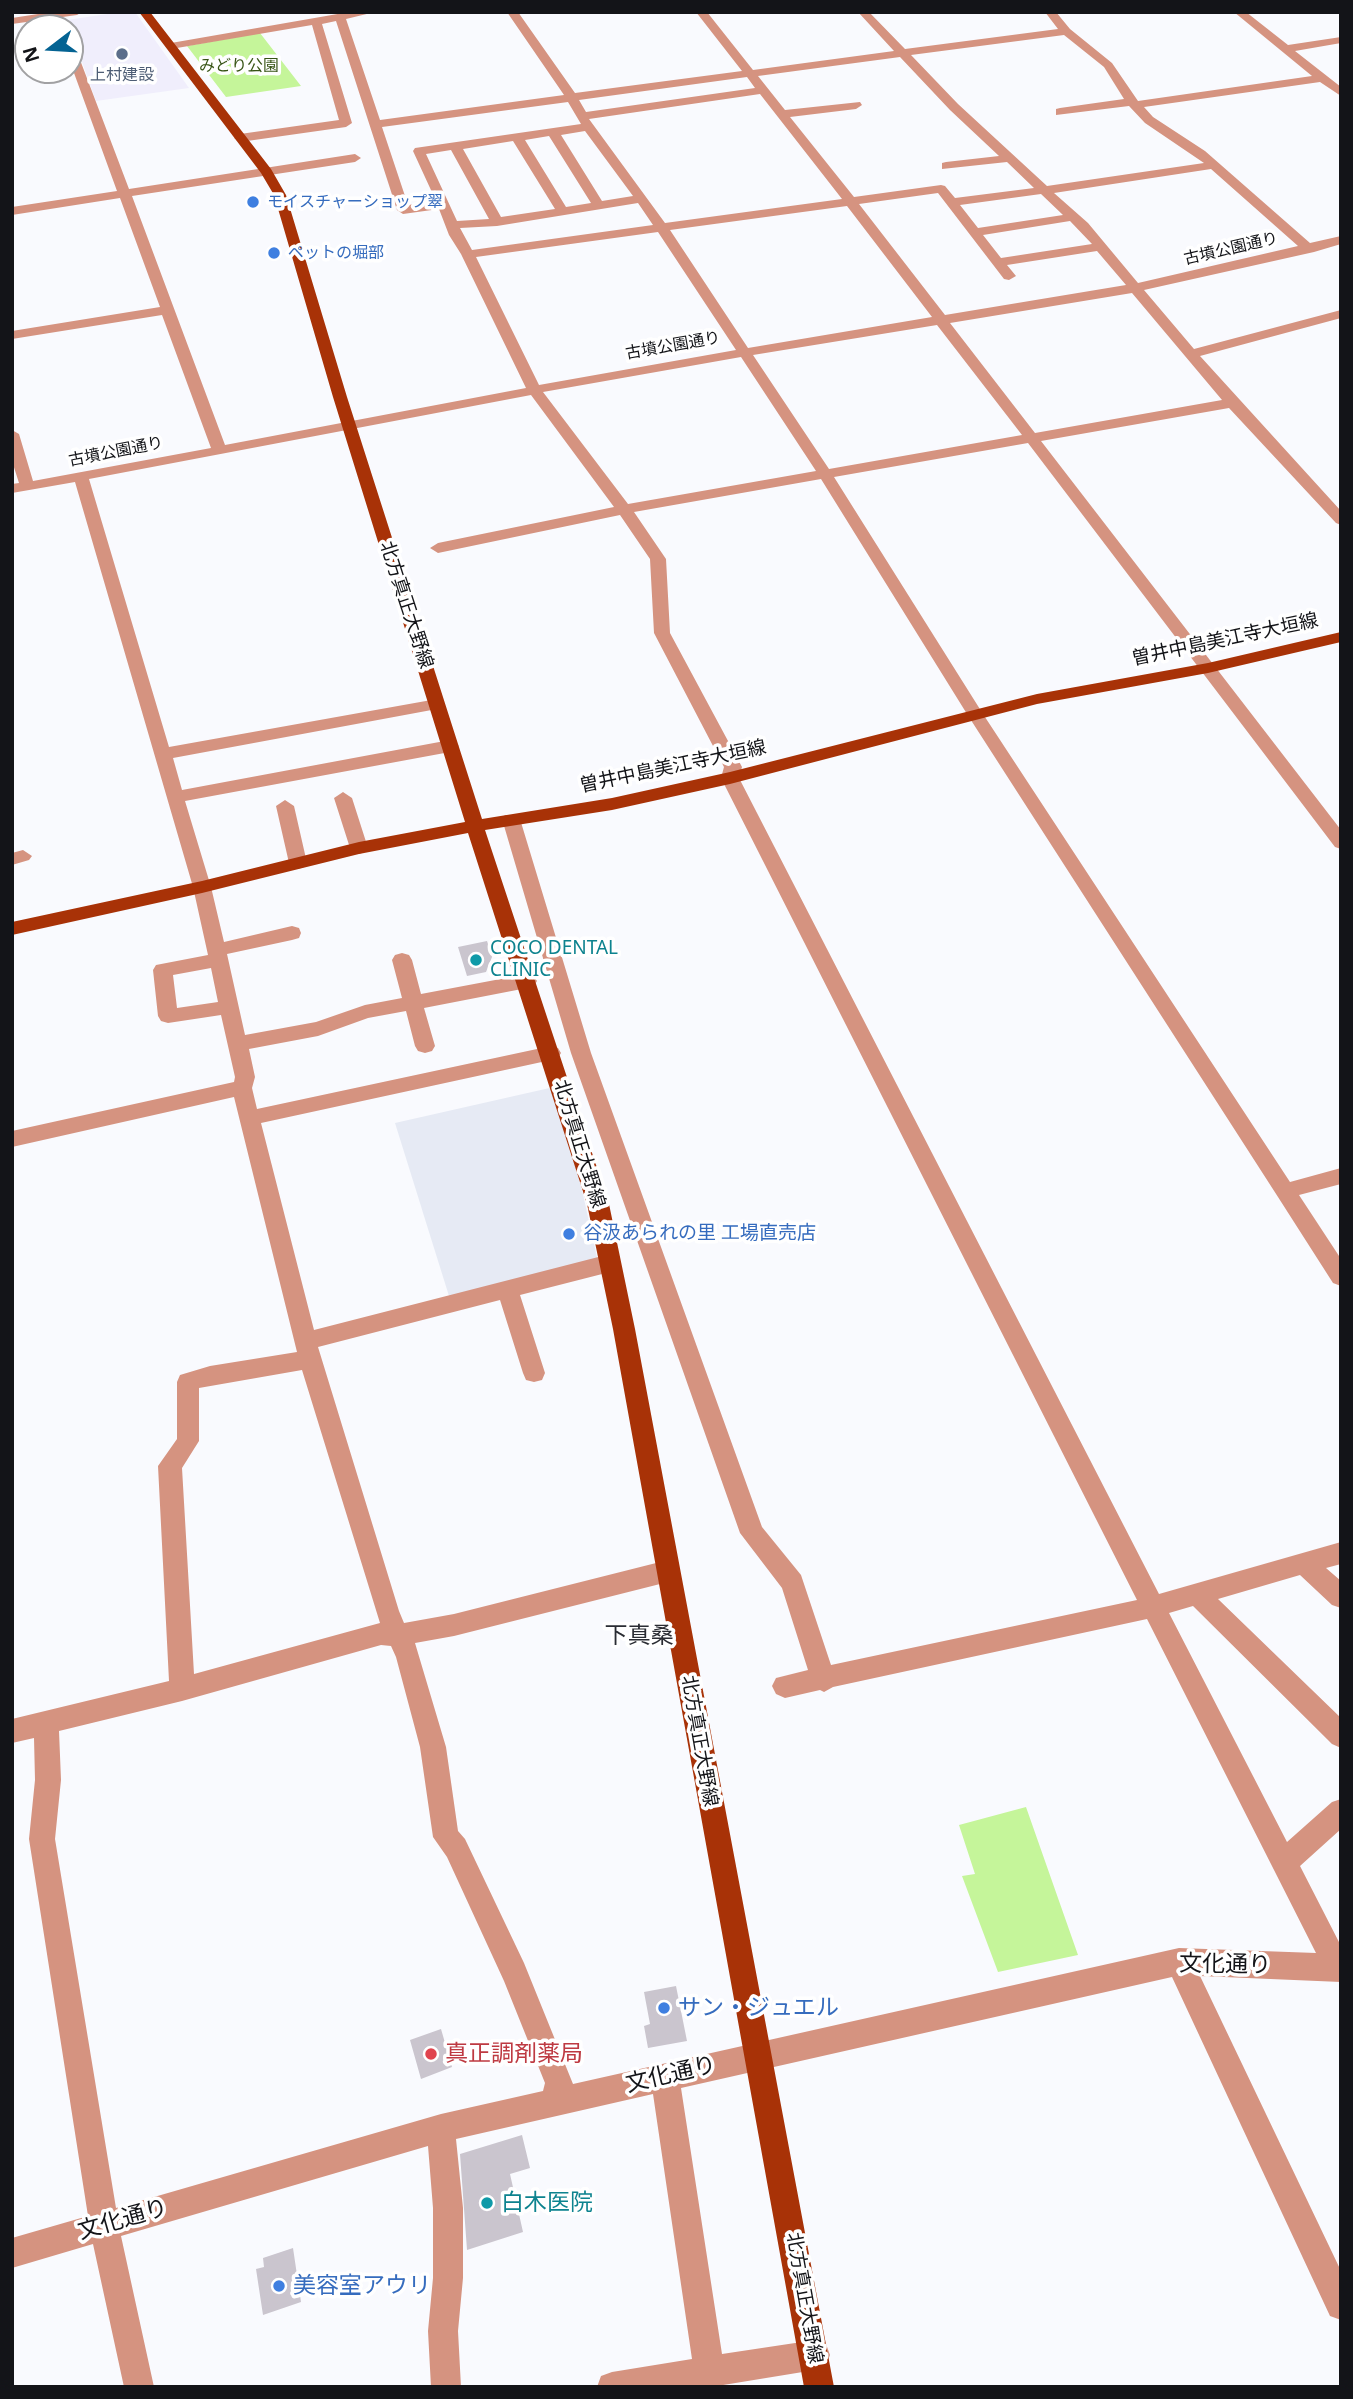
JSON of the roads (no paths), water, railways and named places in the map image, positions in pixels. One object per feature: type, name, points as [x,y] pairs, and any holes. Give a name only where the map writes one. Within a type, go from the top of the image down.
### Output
[{"type":"main road","name":"北方真正大野線","points":[[144,12],[267,172],[280,195],[475,826],[598,1204],[819,2387]]},
{"type":"main road","name":"曽井中島美江寺大垣線","points":[[12,929],[202,887],[359,848],[511,819],[612,804],[730,778],[1037,699],[1208,668],[1341,637]]},
{"type":"street","points":[[171,46],[370,12]]},
{"type":"street","points":[[512,12],[572,98],[585,122],[661,226],[825,474],[975,714],[1341,1277]]},
{"type":"street","points":[[702,12],[765,90],[1341,843]]},
{"type":"street","points":[[863,12],[954,107],[1074,218],[1232,403],[1341,520]]},
{"type":"street","points":[[1050,12],[1066,31],[1108,65],[1134,104],[1149,120],[1187,144],[1309,249]]},
{"type":"street","points":[[1239,12],[1341,93]]},
{"type":"street","points":[[340,17],[403,210],[444,204]]},
{"type":"street","points":[[240,138],[346,123],[316,21]]},
{"type":"street","points":[[374,124],[1066,31]]},
{"type":"street","points":[[1286,49],[1341,40]]},
{"type":"street","points":[[849,60],[862,75]]},
{"type":"street","points":[[787,69],[799,84]]},
{"type":"street","points":[[1060,112],[1323,78]]},
{"type":"street","points":[[84,84],[165,310],[219,449]]},
{"type":"street","points":[[765,90],[585,122],[553,132],[419,151],[452,225],[534,390],[625,510],[657,559],[661,579],[662,634],[733,767],[730,778],[1339,1968]]},
{"type":"street","points":[[782,114],[856,104]]},
{"type":"street","points":[[553,132],[599,206]]},
{"type":"street","points":[[517,137],[563,212]]},
{"type":"street","points":[[455,146],[497,222]]},
{"type":"street","points":[[12,211],[355,158]]},
{"type":"street","points":[[946,166],[1010,158]]},
{"type":"street","points":[[952,202],[1213,165]]},
{"type":"street","points":[[468,254],[941,189],[1009,275]]},
{"type":"street","points":[[452,225],[497,222],[641,199]]},
{"type":"street","points":[[975,232],[1074,218]]},
{"type":"street","name":"古墳公園通り","points":[[19,488],[583,379],[1135,288],[1341,240]]},
{"type":"street","points":[[998,262],[1101,247]]},
{"type":"street","points":[[12,335],[165,310]]},
{"type":"street","points":[[1191,354],[1341,314]]},
{"type":"street","points":[[438,548],[625,510],[1232,403]]},
{"type":"street","points":[[12,434],[19,488]]},
{"type":"street","points":[[81,477],[202,887],[245,1077],[242,1088],[308,1350],[387,1613],[408,1655],[433,1747],[446,1836],[456,1848],[514,1973],[559,2083],[555,2102]]},
{"type":"street","points":[[163,754],[437,704]]},
{"type":"street","points":[[176,797],[450,746]]},
{"type":"street","points":[[343,799],[359,848]]},
{"type":"street","points":[[285,806],[298,863]]},
{"type":"street","points":[[511,819],[581,1053],[752,1532],[792,1583],[824,1679]]},
{"type":"street","points":[[229,1007],[168,1016],[163,970],[292,933]]},
{"type":"street","points":[[402,960],[425,1046]]},
{"type":"street","points":[[238,1044],[318,1029],[365,1012],[527,981]]},
{"type":"street","points":[[249,1118],[551,1053]]},
{"type":"street","points":[[12,1139],[242,1088]]},
{"type":"street","points":[[1285,1191],[1341,1176]]},
{"type":"street","points":[[182,1689],[170,1466],[188,1441],[188,1382],[308,1350],[508,1289],[610,1263]]},
{"type":"street","points":[[508,1289],[534,1373]]},
{"type":"street","points":[[785,1686],[1154,1606],[1341,1553]]},
{"type":"street","points":[[1304,1564],[1341,1597]]},
{"type":"street","points":[[12,1731],[182,1689],[381,1634],[398,1635],[454,1625],[668,1571]]},
{"type":"street","points":[[1197,1594],[1341,1736]]},
{"type":"street","points":[[46,1723],[48,1780],[42,1839],[104,2225],[139,2387]]},
{"type":"street","points":[[1285,1862],[1341,1811]]},
{"type":"street","points":[[1179,1962],[1341,2305]]},
{"type":"street","name":"文化通り","points":[[12,2253],[441,2128],[1179,1962],[1339,1968]]},
{"type":"street","points":[[665,2077],[709,2371]]},
{"type":"street","points":[[441,2128],[448,2208],[448,2278],[443,2331],[446,2387]]},
{"type":"street","points":[[612,2387],[815,2355]]},
{"type":"place","name":"上村建設","points":[[122,54]]},
{"type":"place","name":"モイスチャーショップ翠","points":[[253,202]]},
{"type":"place","name":"ペットの堀部","points":[[274,253]]},
{"type":"place","name":"COCO DENTAL CLINIC","points":[[476,960]]},
{"type":"place","name":"谷汲あられの里 工場直売店","points":[[569,1234]]},
{"type":"place","name":"サン・ジュエル","points":[[664,2008]]},
{"type":"place","name":"真正調剤薬局","points":[[431,2054]]},
{"type":"place","name":"白木医院","points":[[487,2203]]},
{"type":"place","name":"美容室アウリ","points":[[279,2286]]},
{"type":"district","name":"下真桑","points":[[639,1636]]},
{"type":"park label","name":"みどり公園","points":[[239,66]]}]
